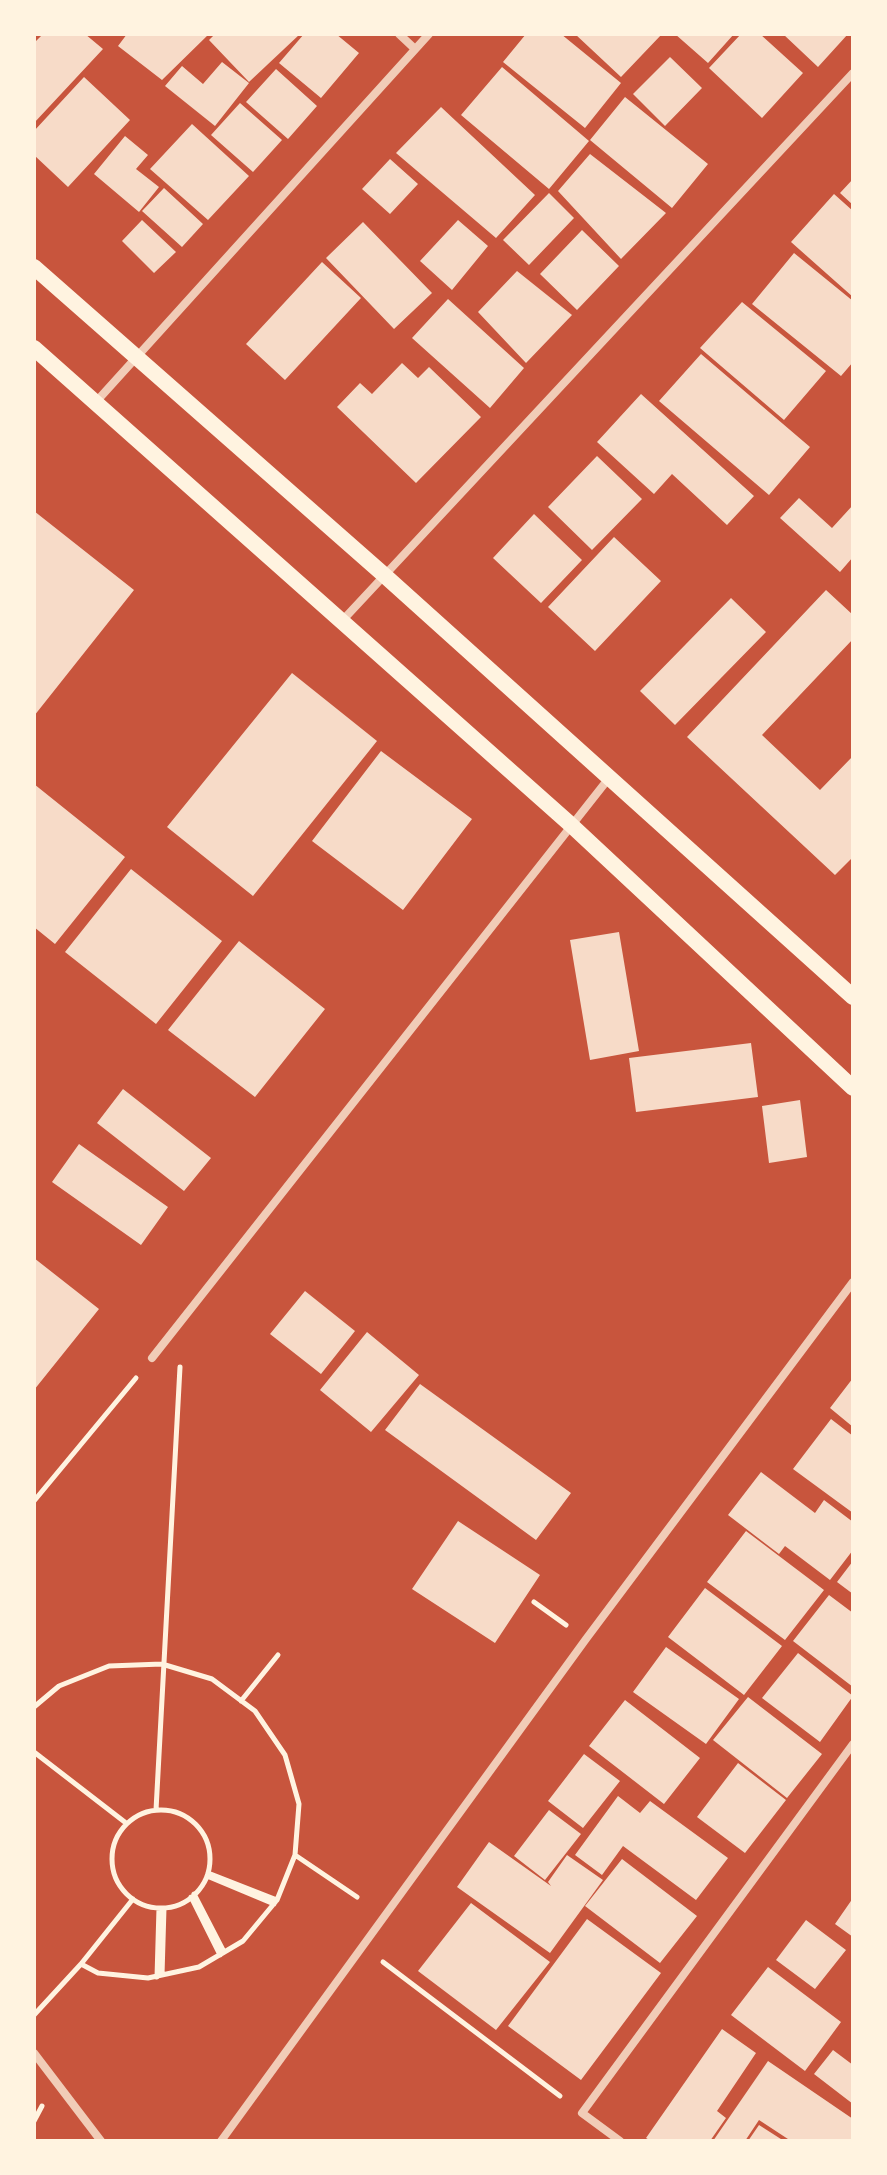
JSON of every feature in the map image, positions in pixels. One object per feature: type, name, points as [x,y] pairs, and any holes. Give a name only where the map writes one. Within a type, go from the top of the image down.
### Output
[{"type":"main road","points":[[34,267],[383,574],[853,997]]},
{"type":"main road","points":[[34,348],[340,623],[570,824],[853,1088]]},
{"type":"street","points":[[399,34],[415,49]]},
{"type":"street","points":[[95,403],[429,34]]},
{"type":"street","points":[[340,623],[853,73]]},
{"type":"street","points":[[152,1358],[609,778]]},
{"type":"street","points":[[221,2141],[586,1639],[853,1282]]},
{"type":"street","points":[[620,2141],[582,2113],[853,1744]]},
{"type":"street","points":[[34,2053],[101,2141]]},
{"type":"path","points":[[156,1810],[182,1319]]},
{"type":"path","points":[[34,1501],[152,1358]]},
{"type":"path","points":[[534,1602],[586,1639]]},
{"type":"path","points":[[241,1701],[278,1655]]},
{"type":"path","points":[[34,1707],[59,1686],[109,1666],[162,1664],[212,1679],[255,1711],[285,1755],[299,1804],[295,1855],[276,1902],[243,1941],[199,1967],[160,1976],[98,1973],[81,1964]]},
{"type":"path","points":[[34,1752],[126,1823]]},
{"type":"path","points":[[172,1810],[187,1816],[199,1826],[208,1840],[211,1856],[208,1875],[193,1896],[176,1906],[162,1908],[143,1905],[118,1884],[112,1869],[112,1852],[126,1823],[139,1814],[172,1810]]},
{"type":"path","points":[[295,1855],[357,1897]]},
{"type":"path","points":[[208,1875],[276,1902]]},
{"type":"path","points":[[193,1896],[222,1953]]},
{"type":"path","points":[[34,2015],[81,1964],[133,1899]]},
{"type":"path","points":[[160,1976],[162,1908]]},
{"type":"path","points":[[363,1946],[582,2113]]},
{"type":"building","points":[[43,34],[85,34],[103,49],[34,123],[34,43]]},
{"type":"building","points":[[127,34],[209,34],[162,80],[118,46]]},
{"type":"building","points":[[215,34],[300,34],[249,82],[209,40]]},
{"type":"building","points":[[304,34],[336,34],[359,53],[321,98],[279,63]]},
{"type":"building","points":[[526,34],[561,34],[621,83],[585,128],[503,62]]},
{"type":"building","points":[[575,34],[662,34],[621,77]]},
{"type":"building","points":[[675,34],[734,34],[708,63]]},
{"type":"building","points":[[741,34],[760,34],[803,73],[762,118],[709,68]]},
{"type":"building","points":[[783,34],[848,34],[818,67]]},
{"type":"building","points":[[670,57],[702,88],[665,126],[633,94]]},
{"type":"building","points":[[222,62],[249,83],[215,126],[165,86],[182,66],[203,84]]},
{"type":"building","points":[[502,67],[589,141],[549,189],[461,115]]},
{"type":"building","points":[[276,69],[317,106],[288,139],[246,102]]},
{"type":"building","points":[[84,77],[130,120],[68,187],[34,155],[34,131]]},
{"type":"building","points":[[625,97],[708,164],[672,208],[590,140]]},
{"type":"building","points":[[240,103],[282,140],[253,172],[211,135]]},
{"type":"building","points":[[441,107],[535,195],[496,238],[396,153]]},
{"type":"building","points":[[192,124],[249,176],[208,220],[150,169]]},
{"type":"building","points":[[125,136],[148,155],[136,169],[159,187],[139,212],[94,174]]},
{"type":"building","points":[[590,154],[666,213],[621,259],[558,191]]},
{"type":"building","points":[[390,159],[418,184],[390,214],[362,189]]},
{"type":"building","points":[[853,179],[853,205],[840,193]]},
{"type":"building","points":[[164,188],[203,224],[182,247],[142,211]]},
{"type":"building","points":[[549,193],[574,218],[529,265],[503,240]]},
{"type":"building","points":[[834,194],[853,211],[853,297],[791,242]]},
{"type":"building","points":[[142,220],[176,252],[154,273],[122,241]]},
{"type":"building","points":[[458,220],[488,246],[452,290],[420,261]]},
{"type":"building","points":[[363,222],[432,293],[394,329],[326,258]]},
{"type":"building","points":[[582,230],[619,266],[577,310],[540,274]]},
{"type":"building","points":[[794,253],[853,301],[853,362],[841,376],[752,304]]},
{"type":"building","points":[[322,262],[361,298],[285,380],[246,344]]},
{"type":"building","points":[[517,271],[572,315],[526,363],[478,312]]},
{"type":"building","points":[[448,299],[524,368],[490,408],[412,338]]},
{"type":"building","points":[[742,302],[826,371],[784,420],[700,348]]},
{"type":"building","points":[[701,354],[810,447],[769,495],[659,401]]},
{"type":"building","points":[[402,363],[418,378],[429,367],[481,417],[416,483],[337,407],[360,383],[372,394]]},
{"type":"building","points":[[641,394],[754,496],[727,525],[672,474],[654,494],[597,442]]},
{"type":"building","points":[[597,456],[642,499],[592,550],[548,507]]},
{"type":"building","points":[[799,498],[832,528],[853,505],[853,557],[840,572],[780,518]]},
{"type":"building","points":[[34,511],[134,590],[34,716]]},
{"type":"building","points":[[534,514],[582,560],[541,603],[493,558]]},
{"type":"building","points":[[614,537],[661,581],[595,651],[548,607]]},
{"type":"building","points":[[826,590],[853,615],[853,639],[762,735],[820,790],[853,756],[853,857],[835,875],[687,737]]},
{"type":"building","points":[[731,598],[766,632],[675,725],[640,691]]},
{"type":"building","points":[[292,673],[377,741],[253,896],[167,827]]},
{"type":"building","points":[[381,751],[472,819],[403,910],[312,841]]},
{"type":"building","points":[[34,784],[125,857],[55,944],[34,927]]},
{"type":"building","points":[[131,869],[222,941],[156,1024],[65,952]]},
{"type":"building","points":[[619,932],[639,1051],[590,1060],[570,940]]},
{"type":"building","points":[[239,941],[325,1009],[255,1097],[168,1030]]},
{"type":"building","points":[[751,1043],[758,1097],[636,1112],[629,1058]]},
{"type":"building","points":[[123,1089],[211,1158],[184,1191],[97,1123]]},
{"type":"building","points":[[800,1100],[807,1157],[769,1163],[762,1106]]},
{"type":"building","points":[[79,1144],[168,1207],[141,1245],[52,1182]]},
{"type":"building","points":[[34,1258],[99,1309],[34,1390]]},
{"type":"building","points":[[305,1291],[355,1331],[321,1374],[270,1334]]},
{"type":"building","points":[[367,1332],[419,1375],[371,1432],[320,1390]]},
{"type":"building","points":[[853,1378],[853,1427],[830,1408]]},
{"type":"building","points":[[420,1384],[571,1493],[536,1540],[385,1430]]},
{"type":"building","points":[[831,1419],[853,1436],[853,1513],[793,1469]]},
{"type":"building","points":[[761,1472],[815,1513],[824,1500],[853,1522],[853,1550],[830,1580],[785,1546],[779,1554],[728,1515]]},
{"type":"building","points":[[458,1521],[540,1575],[495,1643],[412,1589]]},
{"type":"building","points":[[746,1531],[824,1590],[785,1640],[707,1582]]},
{"type":"building","points":[[853,1561],[853,1594],[837,1582]]},
{"type":"building","points":[[705,1588],[782,1646],[744,1695],[668,1637]]},
{"type":"building","points":[[829,1595],[853,1613],[853,1687],[793,1641]]},
{"type":"building","points":[[666,1647],[739,1699],[706,1744],[633,1692]]},
{"type":"building","points":[[798,1653],[853,1696],[820,1742],[762,1698]]},
{"type":"building","points":[[748,1697],[822,1754],[787,1798],[713,1740]]},
{"type":"building","points":[[625,1700],[700,1758],[664,1804],[589,1746]]},
{"type":"building","points":[[584,1754],[620,1781],[583,1828],[548,1801]]},
{"type":"building","points":[[738,1763],[786,1800],[745,1853],[697,1817]]},
{"type":"building","points":[[618,1796],[640,1813],[650,1801],[728,1858],[696,1900],[623,1846],[602,1875],[575,1855]]},
{"type":"building","points":[[549,1810],[581,1834],[545,1880],[514,1856]]},
{"type":"building","points":[[489,1842],[551,1886],[548,1882],[567,1855],[603,1880],[550,1953],[457,1887]]},
{"type":"building","points":[[622,1859],[697,1916],[660,1963],[585,1906]]},
{"type":"building","points":[[853,1898],[853,1937],[835,1924]]},
{"type":"building","points":[[471,1903],[550,1962],[496,2030],[418,1971]]},
{"type":"building","points":[[587,1919],[661,1973],[581,2080],[508,2026]]},
{"type":"building","points":[[806,1920],[846,1950],[815,1989],[776,1960]]},
{"type":"building","points":[[768,1967],[841,2022],[805,2071],[731,2015]]},
{"type":"building","points":[[722,2029],[756,2053],[717,2111],[726,2118],[710,2141],[651,2141],[646,2138]]},
{"type":"building","points":[[833,2050],[853,2065],[853,2104],[814,2074]]},
{"type":"building","points":[[768,2061],[853,2119],[853,2141],[791,2141],[759,2120],[745,2141],[713,2141]]},
{"type":"building","points":[[759,2125],[784,2141],[748,2141]]}]
